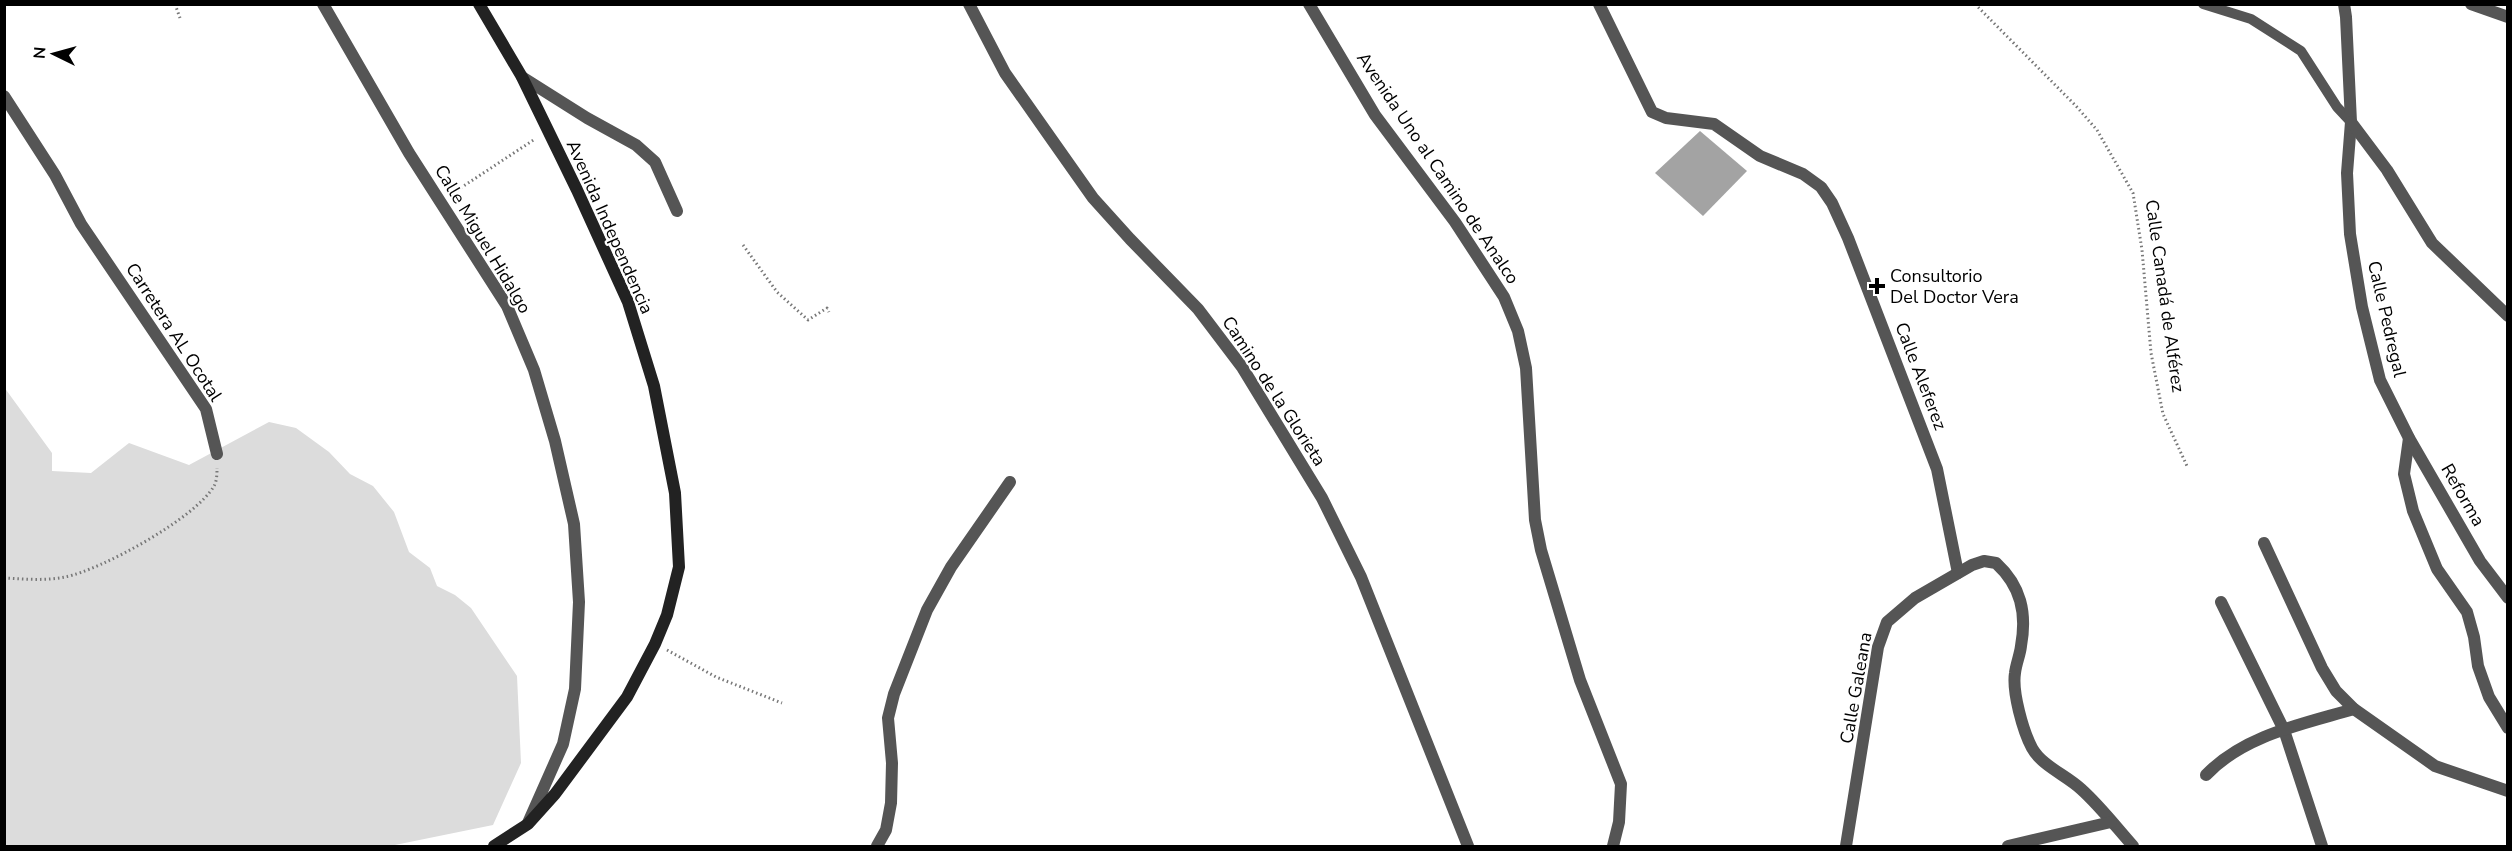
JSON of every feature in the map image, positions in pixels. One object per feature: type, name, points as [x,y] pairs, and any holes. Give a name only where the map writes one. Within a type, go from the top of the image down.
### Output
[{"type":"street","name":"Calle Miguel Hidalgo","points":[[323,4],[409,153],[507,306],[534,370],[555,441],[574,524],[579,602],[575,689],[563,744],[528,824]]},
{"type":"street","name":"Avenida Independencia","points":[[479,4],[522,77],[628,302],[654,386],[675,493],[679,567],[667,615],[655,644],[627,697],[555,794],[528,824],[494,846]]},
{"type":"street","name":"Camino de la Glorieta","points":[[969,4],[1005,73],[1093,198],[1198,309],[1242,367],[1322,498],[1361,577],[1468,846]]},
{"type":"street","name":"Avenida Uno al Camino de Analco","points":[[1309,4],[1376,115],[1455,222],[1504,297],[1518,331],[1526,368],[1535,520],[1541,550],[1580,680],[1621,784],[1619,822],[1613,846]]},
{"type":"street","name":"Calle Aleferez","points":[[1599,4],[1652,112],[1666,118],[1714,123],[1760,156],[1803,174],[1821,187],[1832,203],[1848,238],[1937,469],[1958,573]]},
{"type":"street","name":"Calle Pedregal","points":[[2344,4],[2351,122],[2347,173],[2350,234],[2362,307],[2380,380],[2409,438]]},
{"type":"street","points":[[2471,4],[2508,17]]},
{"type":"street","points":[[522,77],[587,118],[636,144],[655,162],[678,211]]},
{"type":"street","name":"Carretera AL Ocotal","points":[[4,96],[55,175],[81,224],[206,409],[217,454]]},
{"type":"street","points":[[2351,122],[2387,170],[2432,243],[2508,316]]},
{"type":"street","points":[[2409,438],[2404,474],[2413,511],[2437,569],[2467,612],[2474,636],[2478,666],[2486,687],[2508,728]]},
{"type":"street","name":"Reforma","points":[[2409,438],[2480,561],[2508,598]]},
{"type":"street","points":[[877,846],[886,830],[891,803],[892,763],[888,718],[894,694],[932,601],[951,567],[1010,482]]},
{"type":"street","points":[[2264,543],[2322,668],[2336,691],[2354,709],[2435,766],[2508,791]]},
{"type":"street","name":"Calle Galeana","points":[[1846,846],[1878,647],[1887,622],[1916,598],[1958,573],[1984,561],[1996,563],[2016,584],[2021,606],[2022,627],[2021,645],[2014,674],[2015,691],[2033,749],[2080,788],[2133,846]]},
{"type":"street","points":[[2221,602],[2284,730],[2322,846]]},
{"type":"street","points":[[2206,775],[2221,759],[2237,748],[2284,730],[2354,709]]},
{"type":"street","points":[[2008,846],[2111,822]]},
{"type":"lane","points":[[2203,4],[2251,20],[2301,51],[2337,107],[2351,122]]},
{"type":"path","points":[[175,4],[180,18]]},
{"type":"path","name":"Calle Canadá de Alférez","points":[[1975,4],[2097,130],[2133,193],[2142,250],[2151,353],[2159,394],[2163,414],[2187,466]]},
{"type":"path","points":[[441,200],[547,132]]},
{"type":"path","points":[[743,246],[777,292],[808,320],[827,308],[829,312]]},
{"type":"path","points":[[4,578],[65,577],[95,567],[134,548],[203,499],[215,484],[217,454]]},
{"type":"path","points":[[655,644],[716,677],[782,703]]},
{"type":"shaded area","points":[[1700,131],[1747,171],[1703,216],[1655,173]]},
{"type":"shaded area","points":[[4,387],[52,453],[52,471],[91,473],[129,443],[189,465],[269,422],[296,428],[329,452],[350,474],[373,486],[394,512],[409,552],[430,568],[437,586],[455,595],[471,608],[517,676],[521,763],[493,825],[390,846],[5,846]]},
{"type":"place","name":"Consultorio Del Doctor Vera","points":[[1877,286]]}]
